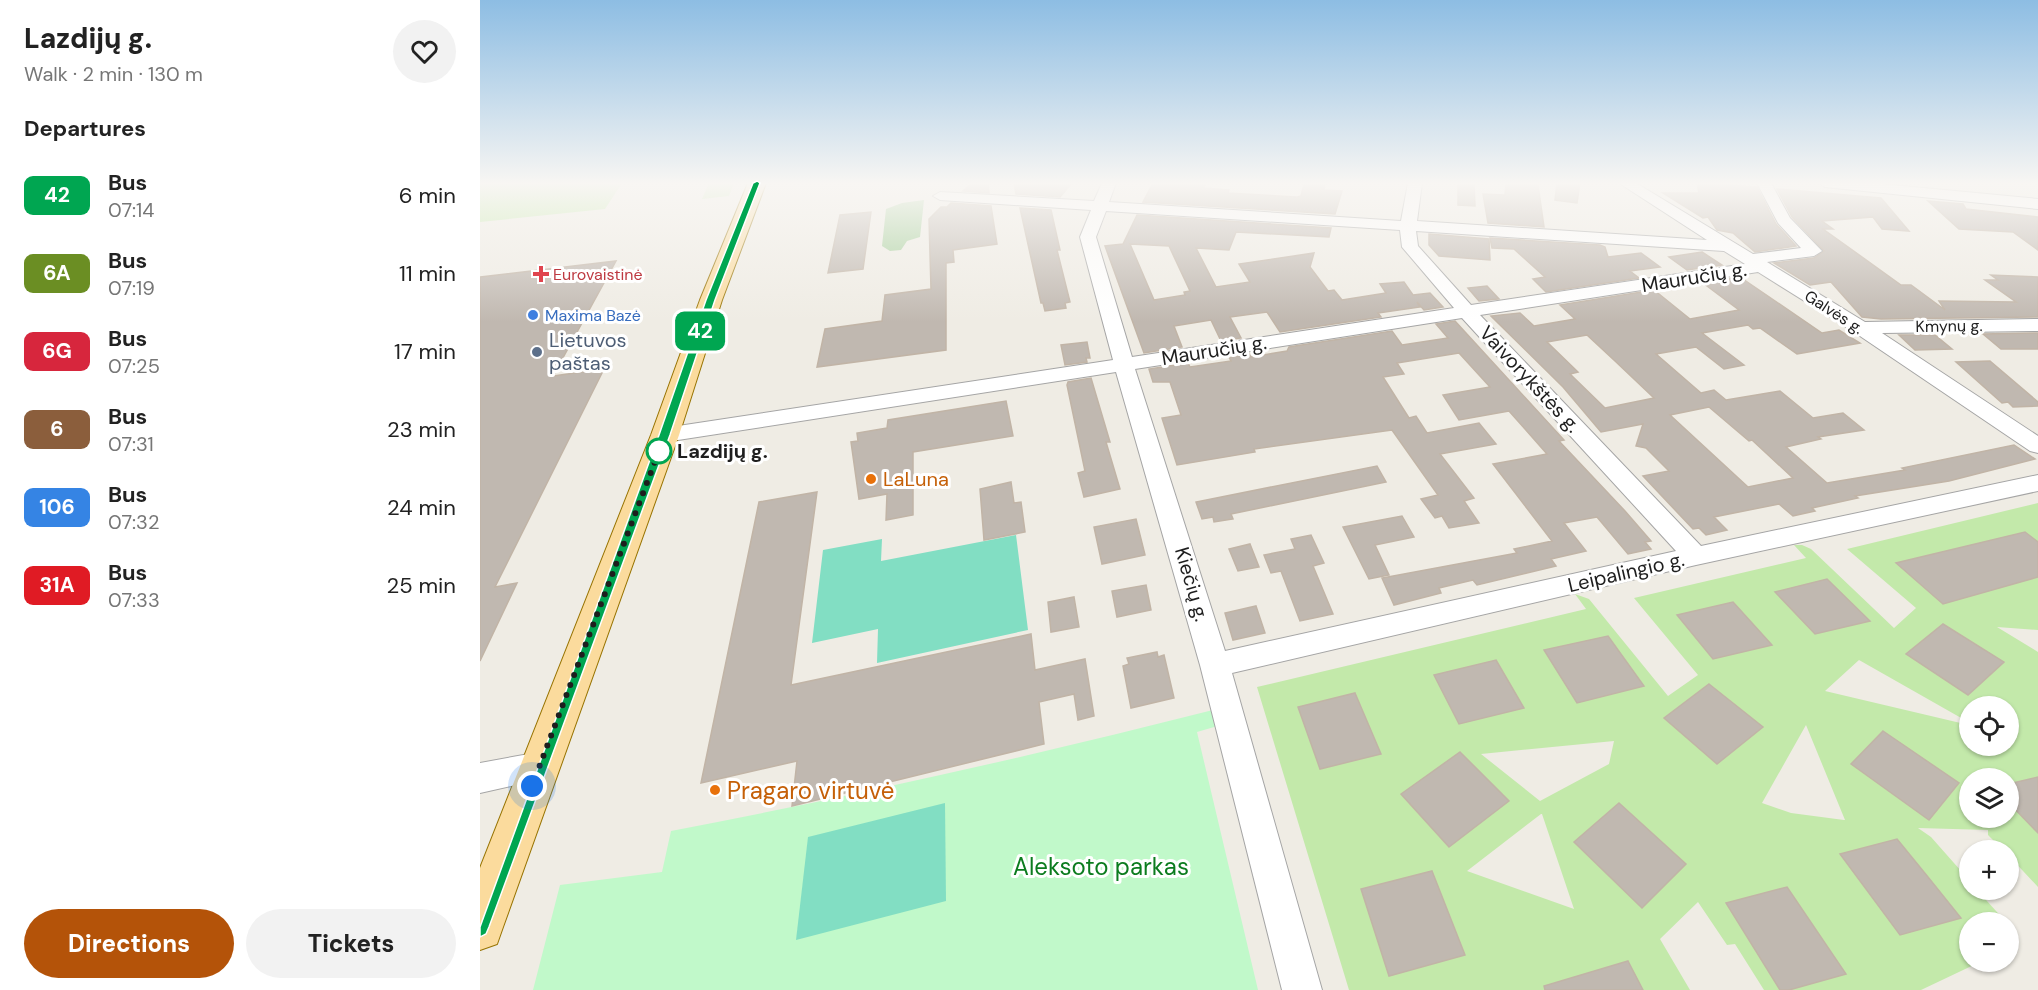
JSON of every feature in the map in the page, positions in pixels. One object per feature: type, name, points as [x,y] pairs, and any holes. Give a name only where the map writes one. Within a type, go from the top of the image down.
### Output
[{"type":"main road","points":[[480,927],[739,229]]},
{"type":"street","name":"Kiečių g.","points":[[1091,229],[1088,237],[1215,665],[1302,990]]},
{"type":"street","name":"Vaivorykštės g.","points":[[1408,229],[1410,248],[1466,311],[1696,556]]},
{"type":"street","points":[[1459,229],[1729,246]]},
{"type":"street","name":"Galvės g.","points":[[1702,229],[1861,328],[2038,446]]},
{"type":"street","name":"Mauručių g.","points":[[664,435],[1466,311],[1757,263],[1814,251],[1792,229]]},
{"type":"street","name":"Kmynų g.","points":[[1861,328],[2038,325]]},
{"type":"street","name":"Leipalingio g.","points":[[1215,665],[1696,556],[2038,483]]},
{"type":"street","points":[[481,778],[540,767]]},
{"type":"green space","points":[[884,229],[921,229],[920,237],[907,241],[901,250],[890,251],[882,246]]},
{"type":"green space","points":[[2038,503],[2038,630],[1997,627],[2038,652],[2038,887],[2019,867],[2019,840],[1993,840],[1988,835],[1988,830],[1918,828],[1931,837],[1959,869],[1959,900],[1986,900],[1997,912],[1959,912],[1959,972],[1921,990],[1764,990],[1735,944],[1727,945],[1698,902],[1660,939],[1690,990],[1349,990],[1257,687],[1586,609],[1575,594],[1589,599],[1668,696],[1698,675],[1634,598],[1806,558],[1794,545],[1802,545],[1811,549],[1894,628],[1916,608],[1847,549]],"holes":[[[1806,725],[1845,820],[1791,813],[1762,803]],[[1614,741],[1609,764],[1540,801],[1481,754]],[[1542,814],[1574,909],[1467,871]]]},
{"type":"green space","points":[[1016,535],[1028,630],[877,663],[878,629],[812,643],[823,550],[882,539],[881,561]]},
{"type":"green space","name":"Aleksoto parkas","points":[[1217,709],[1221,725],[1197,732],[1258,990],[533,990],[560,885],[662,872],[671,831],[945,774]]},
{"type":"green space","points":[[945,803],[946,901],[796,940],[808,837]]},
{"type":"building","points":[[837,229],[869,229],[863,269],[828,273]]},
{"type":"building","points":[[929,229],[995,229],[997,244],[953,250],[954,262],[946,263],[946,350],[817,367],[825,329],[882,321],[885,295],[931,289]]},
{"type":"building","points":[[1025,229],[1055,229],[1060,250],[1057,250],[1070,302],[1065,303],[1066,308],[1045,311],[1041,303]]},
{"type":"building","points":[[1130,229],[1331,229],[1329,237],[1236,232],[1229,250],[1196,248],[1216,287],[1250,282],[1239,264],[1314,253],[1310,267],[1328,291],[1334,290],[1342,300],[1386,293],[1380,284],[1404,282],[1413,295],[1430,293],[1443,307],[1424,310],[1417,302],[1420,307],[1378,313],[1381,317],[1280,332],[1267,312],[1230,317],[1241,338],[1221,341],[1211,320],[1174,326],[1182,347],[1144,353],[1105,246],[1123,244]],"holes":[[[1130,244],[1169,246],[1190,291],[1184,292],[1185,295],[1154,300]]]},
{"type":"building","points":[[1781,229],[1796,246],[1755,252],[1733,233],[1717,230]]},
{"type":"building","points":[[1803,229],[1823,229],[1901,285],[1911,285],[1945,310],[1939,301],[2016,302],[1985,280],[1998,280],[1991,275],[2038,277],[2038,317],[1881,319],[1862,317],[1831,282],[1810,285],[1774,263],[1814,258],[1824,251]]},
{"type":"building","points":[[1963,229],[2038,229],[2038,250],[2013,232]]},
{"type":"building","points":[[1429,234],[1489,239],[1490,260],[1439,256],[1429,245]]},
{"type":"building","points":[[1490,238],[1600,245],[1605,247],[1608,257],[1641,253],[1660,267],[1630,271],[1639,278],[1546,292],[1533,279],[1545,277],[1514,249],[1492,248]]},
{"type":"building","points":[[1702,252],[1722,265],[1687,270],[1669,257]]},
{"type":"building","points":[[616,261],[553,376],[604,369],[495,587],[517,583],[480,661],[480,277]]},
{"type":"building","points":[[1740,277],[1822,333],[1839,330],[1860,343],[1797,354],[1760,328],[1753,329],[1748,325],[1702,333],[1744,365],[1724,369],[1696,347],[1656,354],[1701,393],[1714,390],[1726,400],[1780,391],[1813,418],[1843,413],[1864,430],[1818,437],[1821,439],[1786,447],[1827,483],[1905,470],[1902,468],[2014,445],[2035,459],[1949,481],[1855,496],[1858,498],[1812,508],[1815,511],[1793,516],[1779,504],[1714,517],[1727,530],[1706,535],[1699,528],[1693,529],[1643,476],[1669,471],[1646,448],[1636,446],[1643,424],[1601,432],[1563,387],[1491,316],[1520,313],[1534,326],[1575,319],[1560,305],[1654,290],[1690,319],[1739,310],[1703,283]],"holes":[[[1587,335],[1615,361],[1654,398],[1605,408],[1570,374],[1578,372],[1547,342]],[[1709,407],[1749,441],[1752,440],[1793,478],[1748,487],[1670,415]]]},
{"type":"building","points":[[1487,286],[1499,299],[1479,301],[1468,288]]},
{"type":"building","points":[[1455,321],[1564,440],[1559,441],[1651,541],[1645,542],[1651,549],[1628,554],[1597,517],[1564,523],[1586,551],[1551,559],[1556,566],[1477,585],[1473,580],[1439,588],[1441,593],[1394,605],[1382,578],[1517,553],[1514,549],[1552,541],[1493,464],[1547,454],[1509,411],[1459,420],[1443,395],[1490,387],[1459,353],[1397,363],[1404,374],[1383,377],[1409,418],[1416,416],[1427,433],[1479,423],[1496,444],[1440,454],[1474,498],[1464,501],[1479,523],[1449,528],[1442,516],[1435,518],[1421,499],[1438,495],[1392,430],[1254,449],[1255,452],[1177,465],[1162,418],[1181,415],[1170,382],[1153,382],[1149,369],[1188,363],[1190,367],[1231,361],[1229,357],[1249,354],[1251,357],[1287,351],[1289,347],[1392,331],[1402,345],[1448,338],[1436,324]]},
{"type":"building","points":[[2038,333],[2038,349],[2001,349],[1983,334]]},
{"type":"building","points":[[1899,335],[1935,335],[1952,349],[1915,350]]},
{"type":"building","points":[[1087,342],[1090,358],[1086,358],[1087,362],[1065,365],[1061,345]]},
{"type":"building","points":[[1990,361],[2038,402],[2038,406],[2013,407],[2008,402],[2002,403],[1956,362]]},
{"type":"building","points":[[1091,378],[1110,442],[1106,442],[1120,489],[1084,497],[1078,473],[1085,471],[1067,385],[1068,382]]},
{"type":"building","points":[[1006,401],[1013,436],[913,452],[913,515],[886,520],[887,494],[859,499],[851,442],[858,441],[857,433],[887,428],[888,420]]},
{"type":"building","points":[[1377,466],[1386,482],[1231,514],[1233,519],[1214,522],[1213,517],[1202,519],[1196,502]]},
{"type":"building","points":[[1011,482],[1014,503],[1021,502],[1025,532],[984,540],[980,489]]},
{"type":"building","points":[[817,492],[791,685],[1031,634],[1035,670],[1085,659],[1094,716],[1078,720],[1074,694],[1039,702],[1044,744],[792,806],[797,761],[701,783],[759,502]]},
{"type":"building","points":[[1402,516],[1414,537],[1375,545],[1389,575],[1369,579],[1343,527]]},
{"type":"building","points":[[1136,519],[1145,555],[1102,564],[1094,527]]},
{"type":"building","points":[[2025,532],[2038,542],[2038,577],[1943,604],[1896,563]]},
{"type":"building","points":[[1311,535],[1324,563],[1313,566],[1333,614],[1300,621],[1281,571],[1271,573],[1264,555],[1295,549],[1291,539]]},
{"type":"building","points":[[1250,544],[1259,567],[1238,571],[1229,549]]},
{"type":"building","points":[[1827,579],[1870,621],[1815,634],[1775,592]]},
{"type":"building","points":[[1146,585],[1151,610],[1117,617],[1112,591]]},
{"type":"building","points":[[1074,597],[1079,627],[1051,632],[1048,602]]},
{"type":"building","points":[[1733,602],[1772,645],[1713,659],[1677,615]]},
{"type":"building","points":[[1256,606],[1265,633],[1233,640],[1225,613]]},
{"type":"building","points":[[1943,624],[2004,662],[1968,695],[1906,654]]},
{"type":"building","points":[[1608,636],[1644,686],[1577,703],[1544,650]]},
{"type":"building","points":[[1157,652],[1158,657],[1164,655],[1174,698],[1131,708],[1123,666],[1129,664],[1127,658]]},
{"type":"building","points":[[1496,660],[1524,708],[1459,724],[1434,675]]},
{"type":"building","points":[[1709,684],[1763,727],[1717,764],[1664,718]]},
{"type":"building","points":[[1355,693],[1381,754],[1320,769],[1298,707]]},
{"type":"building","points":[[1883,731],[1959,783],[1929,820],[1851,764]]},
{"type":"building","points":[[1460,752],[1509,801],[1449,847],[1401,794]]},
{"type":"building","points":[[2038,777],[2038,833],[2019,813],[2019,781]]},
{"type":"building","points":[[1619,803],[1686,864],[1642,908],[1574,842]]},
{"type":"building","points":[[1897,839],[1959,916],[1959,919],[1900,935],[1840,854]]},
{"type":"building","points":[[1432,871],[1465,955],[1389,976],[1361,889]]},
{"type":"building","points":[[1787,887],[1846,974],[1789,990],[1780,990],[1726,903]]},
{"type":"building","points":[[1628,961],[1643,990],[1545,990],[1544,986]]},
{"type":"bus line","name":"42","points":[[480,927],[739,229]]},
{"type":"place","name":"Eurovaistinė","points":[[541,274]]},
{"type":"place","name":"Maxima Bazė","points":[[533,315]]},
{"type":"place","name":"Lietuvos paštas","points":[[537,352]]},
{"type":"place","name":"Lazdijų g.","points":[[659,451]]},
{"type":"place","name":"LaLuna","points":[[871,479]]},
{"type":"place","name":"Pragaro virtuvė","points":[[715,790]]},
{"type":"route","points":[[532,786],[659,451]]}]
